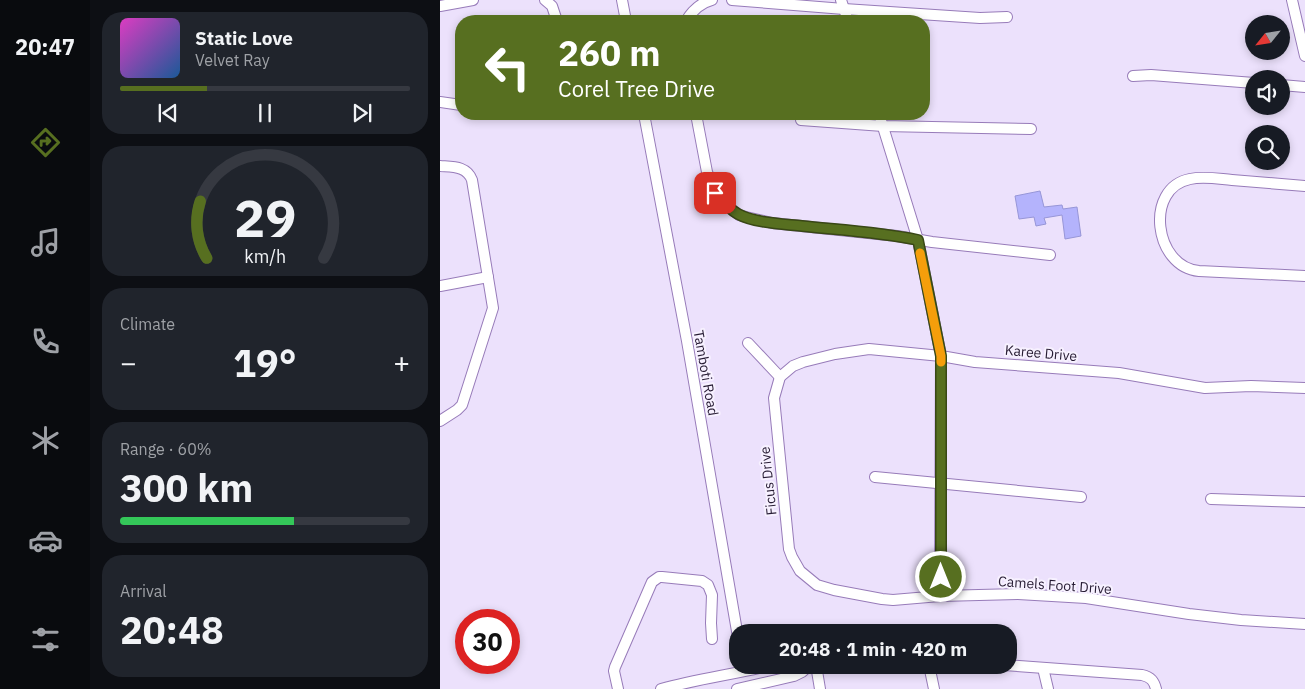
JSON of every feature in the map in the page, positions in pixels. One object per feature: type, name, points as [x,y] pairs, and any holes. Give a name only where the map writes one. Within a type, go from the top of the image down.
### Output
[{"type":"street","points":[[440,6],[473,0]]},
{"type":"street","points":[[545,0],[552,6],[555,15]]},
{"type":"street","points":[[622,0],[625,15]]},
{"type":"street","points":[[690,15],[706,2],[712,0]]},
{"type":"street","points":[[732,0],[843,5],[980,18],[1007,17]]},
{"type":"street","points":[[1292,0],[1305,56]]},
{"type":"street","points":[[1133,76],[1151,75],[1245,82]]},
{"type":"street","points":[[1290,86],[1305,87]]},
{"type":"street","points":[[440,102],[455,103]]},
{"type":"street","name":"Tamboti Road","points":[[645,120],[692,370],[736,624]]},
{"type":"street","points":[[697,120],[707,172],[715,193],[722,202],[738,215],[772,223],[881,234],[1050,255]]},
{"type":"street","points":[[801,120],[883,126],[1031,129]]},
{"type":"street","points":[[881,120],[918,240],[941,356],[940,596]]},
{"type":"street","points":[[440,166],[457,167],[470,174],[493,304],[463,403],[457,410],[440,421]]},
{"type":"street","points":[[1305,186],[1208,178],[1190,179],[1170,190],[1162,205],[1160,218],[1166,248],[1175,260],[1187,268],[1199,271],[1305,276]]},
{"type":"street","points":[[440,286],[488,277]]},
{"type":"street","points":[[748,343],[780,377]]},
{"type":"street","name":"Karee Drive","points":[[780,377],[793,366],[803,362],[862,350],[877,349],[975,362],[1119,373],[1205,388],[1251,386],[1305,388]]},
{"type":"street","name":"Ficus Drive","points":[[780,377],[774,398],[789,549],[795,564],[806,578]]},
{"type":"street","points":[[875,477],[1081,498]]},
{"type":"street","points":[[1211,499],[1305,502]]},
{"type":"street","points":[[618,689],[614,671],[615,667],[652,582],[656,579],[662,577],[702,581],[708,585],[712,595],[710,623],[712,640]]},
{"type":"street","name":"Camels Foot Drive","points":[[806,578],[816,585],[834,590],[882,598],[902,599],[1018,594],[1086,598],[1188,614],[1305,624]]},
{"type":"street","points":[[1017,666],[1142,675],[1149,677],[1154,682],[1156,689]]},
{"type":"street","points":[[1043,668],[1048,689]]},
{"type":"street","points":[[661,689],[729,672]]},
{"type":"street","points":[[743,674],[743,688],[798,674]]},
{"type":"street","points":[[818,674],[820,689]]},
{"type":"street","points":[[931,674],[934,689]]},
{"type":"building","points":[[1040,191],[1044,207],[1062,205],[1063,209],[1077,207],[1081,236],[1065,239],[1062,215],[1044,218],[1046,224],[1036,226],[1034,217],[1019,219],[1015,196]]},
{"type":"slow traffic","points":[[920,253],[941,362]]},
{"type":"route","points":[[715,193],[722,202],[738,215],[746,218],[772,223],[881,234],[918,240],[941,356],[941,577]]}]
